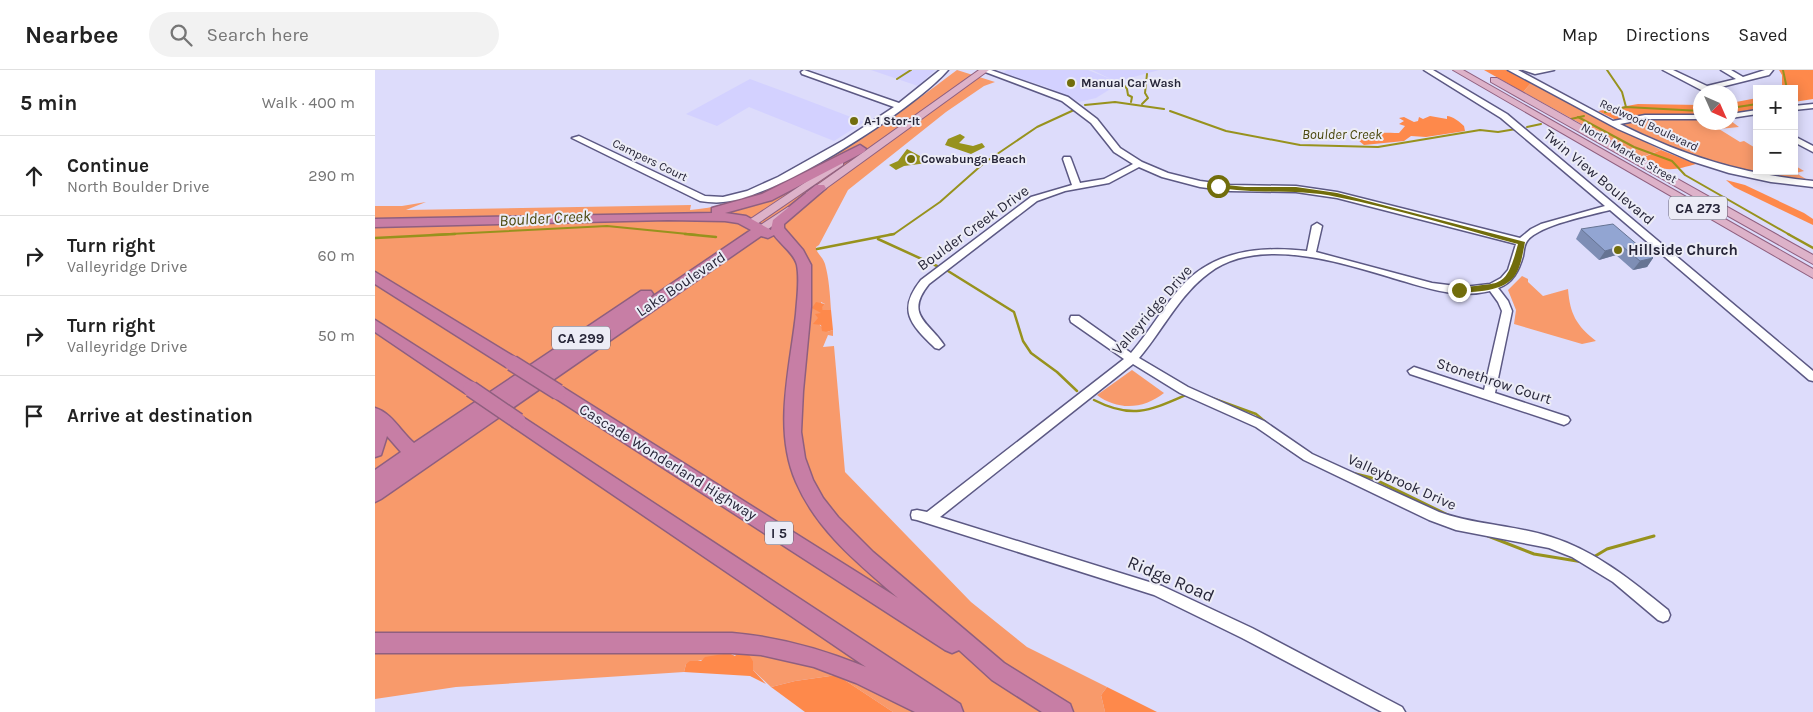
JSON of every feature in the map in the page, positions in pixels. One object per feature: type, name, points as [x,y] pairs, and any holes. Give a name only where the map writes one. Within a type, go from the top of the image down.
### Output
[{"type":"highway","points":[[668,216],[717,211],[757,201],[860,149]]},
{"type":"highway","points":[[820,188],[778,223],[777,228],[802,258],[805,276],[793,434],[799,466],[808,490],[818,508],[845,539],[1001,673]]},
{"type":"highway","points":[[375,223],[668,216],[731,217],[755,227],[802,258]]},
{"type":"highway","name":"Lake Boulevard","points":[[375,494],[755,227]]},
{"type":"highway","name":"Lake Boulevard","points":[[375,479],[755,227]]},
{"type":"highway","name":"Cascade Wonderland Highway","points":[[375,277],[1062,712]]},
{"type":"highway","points":[[375,325],[953,712]]},
{"type":"highway","points":[[375,415],[414,452],[425,454],[442,448]]},
{"type":"highway","points":[[375,415],[380,431],[375,450]]},
{"type":"highway","points":[[375,644],[732,642],[771,646],[833,662],[939,712]]},
{"type":"main road","name":"Lake Boulevard","points":[[755,227],[860,149],[974,70]]},
{"type":"main road","name":"Lake Boulevard","points":[[755,227],[820,188],[984,70]]},
{"type":"main road","name":"North Market Street","points":[[1457,70],[1813,274]]},
{"type":"main road","name":"North Market Street","points":[[1475,70],[1813,260]]},
{"type":"street","points":[[805,72],[899,106],[924,89],[943,70]]},
{"type":"street","points":[[984,70],[1051,92],[1075,104],[1086,113],[1113,146],[1139,164],[1165,175],[1200,184],[1245,189],[1296,189],[1337,195],[1522,242],[1535,231],[1613,207]]},
{"type":"street","name":"Twin View Boulevard","points":[[1428,70],[1504,116],[1813,376]]},
{"type":"street","name":"Redwood Boulevard","points":[[1513,70],[1613,123],[1671,151],[1710,166],[1758,177],[1813,184]]},
{"type":"street","points":[[1527,70],[1535,72],[1550,70]]},
{"type":"street","points":[[1667,70],[1700,85]]},
{"type":"street","points":[[1725,70],[1742,79]]},
{"type":"street","points":[[1718,85],[1769,71]]},
{"type":"street","name":"Campers Court","points":[[576,138],[697,196],[714,202],[734,199],[769,187],[839,146],[899,106]]},
{"type":"street","points":[[1798,108],[1813,106]]},
{"type":"street","points":[[1738,115],[1753,113]]},
{"type":"street","points":[[1613,123],[1645,117],[1693,117]]},
{"type":"street","points":[[1798,141],[1813,150]]},
{"type":"street","points":[[1067,159],[1077,187]]},
{"type":"street","name":"Boulder Creek Drive","points":[[939,345],[916,322],[913,313],[912,304],[917,290],[931,276],[1028,203],[1050,193],[1106,181],[1139,164]]},
{"type":"street","points":[[1311,254],[1317,226]]},
{"type":"street","name":"Valleyridge Drive","points":[[923,516],[1132,358],[1156,332],[1185,290],[1211,266],[1252,252],[1282,251],[1311,254],[1445,289],[1469,291],[1493,287],[1507,280],[1513,272],[1522,242]]},
{"type":"street","points":[[1489,394],[1507,311],[1503,301],[1493,287]]},
{"type":"street","name":"Valleybrook Drive","points":[[1075,319],[1132,358],[1195,396],[1236,412],[1260,424],[1308,457],[1428,514],[1456,524],[1550,542],[1577,552],[1618,578],[1663,614]]},
{"type":"street","name":"Stonethrow Court","points":[[1414,371],[1564,420]]},
{"type":"street","name":"Ridge Road","points":[[923,516],[1157,590],[1256,638],[1397,712]]},
{"type":"shaded area","points":[[871,70],[935,70],[918,86]]},
{"type":"shaded area","points":[[957,70],[995,82],[984,86],[946,112],[848,190],[819,245],[816,247],[826,269],[831,310],[823,310],[822,308],[818,323],[827,332],[833,330],[833,336],[828,335],[823,347],[834,346],[845,472],[971,602],[1027,647],[1107,687],[1101,695],[1105,712],[893,712],[837,675],[795,681],[771,687],[753,670],[753,661],[729,653],[686,664],[684,672],[456,687],[375,699],[375,206],[402,206],[426,202],[406,210],[691,205],[690,210],[724,204],[760,193],[831,158]]},
{"type":"shaded area","points":[[1007,70],[1088,70],[1113,80],[1092,70],[1159,70],[1119,81],[1120,83],[1096,98],[1079,102],[1047,87],[1003,73]]},
{"type":"shaded area","points":[[1484,70],[1506,70],[1531,83],[1523,92]]},
{"type":"shaded area","points":[[1779,70],[1813,70],[1813,99],[1798,101],[1798,85],[1782,85],[1782,75]]},
{"type":"shaded area","points":[[750,79],[864,122],[834,141],[749,107],[717,126],[686,114]]},
{"type":"shaded area","points":[[1531,83],[1661,150],[1645,156],[1649,161],[1523,92]]},
{"type":"shaded area","points":[[1753,99],[1753,111],[1738,113],[1738,102]]},
{"type":"shaded area","points":[[1638,104],[1693,105],[1693,116],[1643,115],[1616,120],[1598,111]]},
{"type":"shaded area","points":[[1430,116],[1447,119],[1447,116],[1451,117],[1464,126],[1465,131],[1426,137],[1411,136],[1404,141],[1364,145],[1358,140],[1352,139],[1369,134],[1399,133],[1405,126],[1399,124],[1404,121],[1399,118],[1404,117],[1414,122],[1418,121],[1419,117],[1423,119]]},
{"type":"shaded area","points":[[1642,119],[1693,119],[1693,130],[1721,130],[1740,142],[1744,141],[1753,147],[1753,172],[1688,153],[1621,123],[1635,120],[1641,124],[1644,123]]},
{"type":"shaded area","points":[[960,134],[965,137],[959,143],[973,146],[982,143],[985,147],[971,154],[945,145],[948,139]]},
{"type":"shaded area","name":"Cowabunga Beach","points":[[907,149],[920,156],[927,163],[904,166],[896,170],[889,165],[898,161]]},
{"type":"shaded area","points":[[1661,150],[1696,164],[1669,169],[1656,166],[1644,157]]},
{"type":"shaded area","points":[[1798,174],[1806,179],[1769,175]]},
{"type":"shaded area","points":[[1726,180],[1745,185],[1804,213],[1813,219],[1813,225],[1734,187]]},
{"type":"shaded area","points":[[1522,276],[1528,279],[1528,282],[1543,296],[1568,289],[1570,305],[1575,318],[1583,330],[1596,341],[1582,344],[1514,324],[1516,310],[1508,290]]},
{"type":"shaded area","points":[[816,302],[825,304],[822,307],[823,310],[831,310],[833,330],[822,331],[821,325],[813,324],[818,318],[815,314],[821,313],[812,308]]},
{"type":"shaded area","points":[[1132,370],[1164,393],[1148,402],[1131,406],[1114,404],[1097,395]]},
{"type":"shaded area","points":[[739,652],[747,652],[753,661],[753,670],[766,684],[750,676],[684,672],[686,664],[690,661],[701,661],[705,657],[729,653],[735,656]]},
{"type":"shaded area","points":[[837,675],[893,712],[805,712],[771,687],[795,681]]},
{"type":"shaded area","points":[[1107,687],[1157,712],[1105,712],[1101,695]]},
{"type":"building","points":[[1613,224],[1653,258],[1640,261],[1622,246],[1605,251],[1581,229]]},
{"type":"waterway","points":[[897,79],[911,70]]},
{"type":"waterway","points":[[1607,70],[1622,92],[1626,107]]},
{"type":"waterway","name":"Boulder Creek","points":[[1783,70],[1786,85]]},
{"type":"waterway","points":[[1142,104],[1148,98],[1145,93],[1147,74]]},
{"type":"waterway","points":[[1121,81],[1127,89],[1128,95],[1132,97],[1131,102]]},
{"type":"waterway","name":"Boulder Creek","points":[[1085,105],[1115,102],[1164,109]]},
{"type":"waterway","name":"Boulder Creek","points":[[1738,107],[1753,105]]},
{"type":"waterway","name":"Boulder Creek","points":[[1605,112],[1626,107]]},
{"type":"waterway","name":"Boulder Creek","points":[[1626,107],[1693,111]]},
{"type":"waterway","name":"Boulder Creek","points":[[894,234],[940,202],[984,163],[1037,127],[1074,110]]},
{"type":"waterway","name":"Boulder Creek","points":[[1170,111],[1226,131],[1300,145],[1378,147],[1480,130],[1498,132],[1516,129]]},
{"type":"waterway","name":"Boulder Creek","points":[[1579,117],[1584,116]]},
{"type":"waterway","name":"Boulder Creek","points":[[1571,119],[1579,117]]},
{"type":"waterway","points":[[1579,117],[1634,147],[1672,161],[1685,175],[1790,235]]},
{"type":"waterway","name":"Boulder Creek","points":[[1527,127],[1541,124]]},
{"type":"waterway","name":"Boulder Creek","points":[[430,235],[607,226],[698,235]]},
{"type":"waterway","name":"Boulder Creek","points":[[375,238],[455,234]]},
{"type":"waterway","name":"Boulder Creek","points":[[685,234],[716,237]]},
{"type":"waterway","name":"Boulder Creek","points":[[817,249],[894,234]]},
{"type":"waterway","name":"Boulder Creek","points":[[888,235],[894,234]]},
{"type":"waterway","points":[[1788,234],[1813,248]]},
{"type":"waterway","points":[[878,239],[937,266]]},
{"type":"waterway","points":[[948,271],[1014,312],[1023,341],[1031,353],[1057,372],[1077,391]]},
{"type":"waterway","points":[[1094,400],[1120,410],[1131,411],[1152,408],[1188,394]]},
{"type":"waterway","points":[[1212,398],[1256,414],[1275,430]]},
{"type":"waterway","points":[[1282,444],[1293,452]]},
{"type":"waterway","points":[[1352,473],[1372,478],[1450,516]]},
{"type":"waterway","points":[[1488,536],[1534,554],[1583,562]]},
{"type":"waterway","points":[[1592,558],[1607,549],[1654,536]]},
{"type":"place","name":"Manual Car Wash","points":[[1071,83]]},
{"type":"place","name":"A-1 Stor-It","points":[[854,121]]},
{"type":"place","name":"Cowabunga Beach","points":[[911,159]]},
{"type":"place","name":"Hillside Church","points":[[1618,250]]},
{"type":"route","points":[[1218,186],[1245,189],[1285,188],[1318,191],[1522,242],[1515,270],[1507,280],[1493,287],[1469,291],[1459,290]]}]
